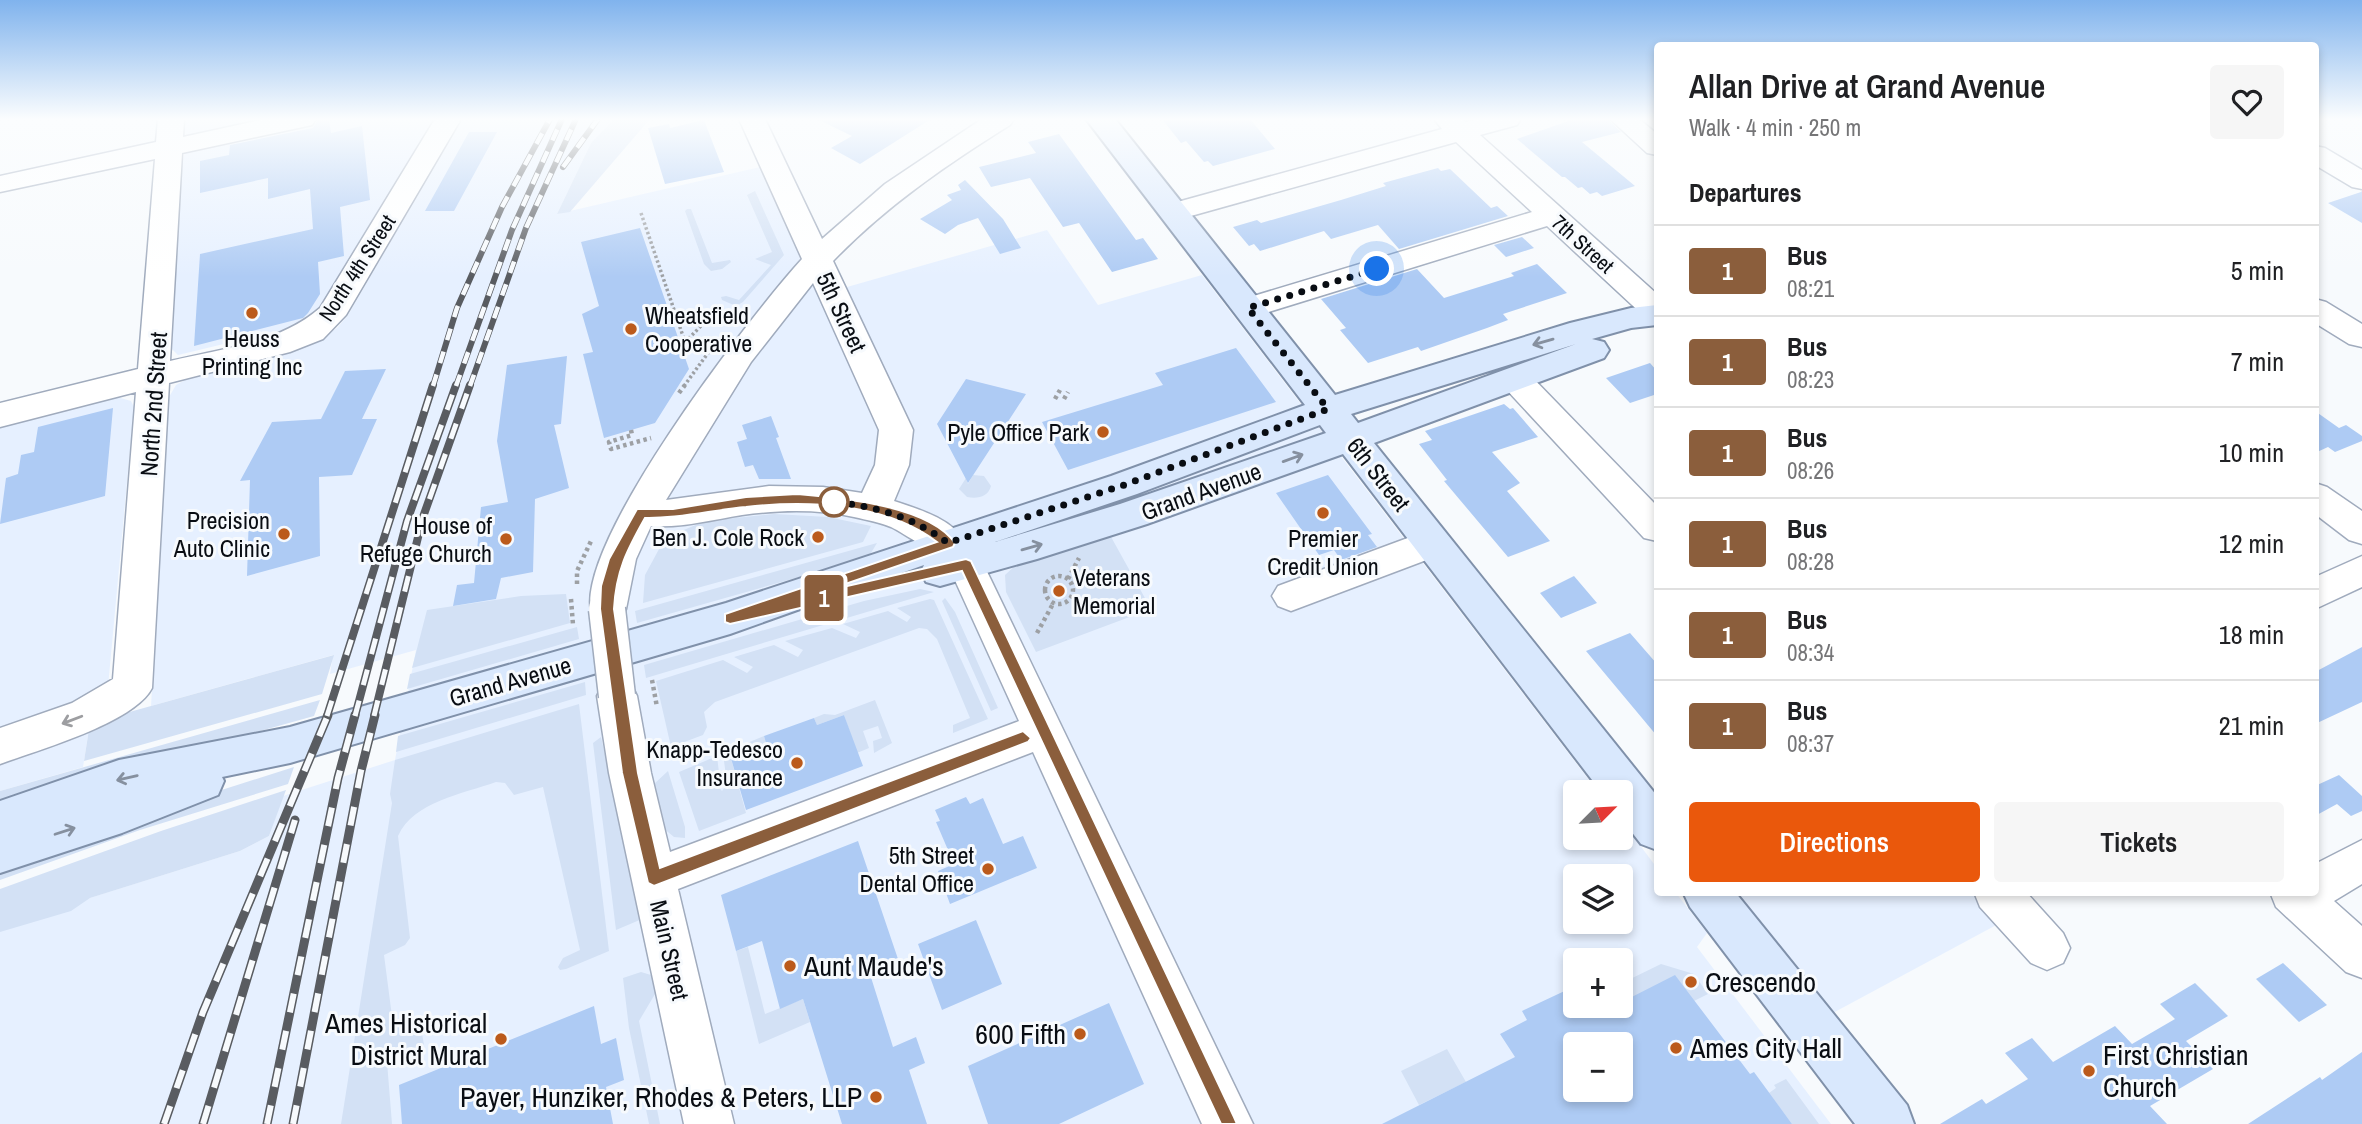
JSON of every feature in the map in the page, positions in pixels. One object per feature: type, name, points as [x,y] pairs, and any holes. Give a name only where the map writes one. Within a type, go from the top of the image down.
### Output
[{"type":"main road","name":"6th Street","points":[[1142,171],[1654,826]]},
{"type":"main road","name":"Grand Avenue","points":[[0,821],[119,779],[290,745],[957,554],[1077,534],[1154,509],[1488,357],[1631,318],[1654,315]]},
{"type":"main road","name":"Grand Avenue","points":[[1339,424],[1516,380],[1643,329],[1654,318]]},
{"type":"main road","name":"Grand Avenue","points":[[0,852],[122,813],[290,745]]},
{"type":"main road","points":[[1709,896],[1888,1124]]},
{"type":"street","points":[[0,184],[42,171]]},
{"type":"street","name":"North 2nd Street","points":[[0,746],[86,715],[132,688],[168,171]]},
{"type":"street","name":"North 4th Street","points":[[0,415],[303,337],[322,325],[331,315],[417,171]]},
{"type":"street","name":"5th Street","points":[[777,171],[896,430],[892,465],[873,508]]},
{"type":"street","name":"Main Street","points":[[709,1124],[630,773],[635,688],[584,611],[608,586],[615,559],[641,512],[731,365],[840,236],[920,171]]},
{"type":"street","points":[[1174,212],[1306,171]]},
{"type":"street","name":"7th Street","points":[[1504,171],[1654,312]]},
{"type":"street","points":[[2345,171],[2362,181]]},
{"type":"street","points":[[2319,311],[2360,337]]},
{"type":"street","points":[[1516,380],[1654,525]]},
{"type":"street","points":[[641,512],[673,514],[746,502],[797,499],[873,508],[919,524],[957,554],[1228,1124]]},
{"type":"street","points":[[2319,499],[2362,530]]},
{"type":"street","points":[[1291,596],[1432,542]]},
{"type":"street","points":[[2319,592],[2362,570]]},
{"type":"street","points":[[654,878],[1043,730]]},
{"type":"street","points":[[2319,884],[2362,860]]},
{"type":"street","points":[[2000,896],[2047,948]]},
{"type":"street","points":[[2306,896],[2362,956]]},
{"type":"lane","points":[[1248,308],[1552,215]]},
{"type":"path","points":[[640,214],[683,343]]},
{"type":"path","points":[[683,343],[717,310]]},
{"type":"path","points":[[683,343],[711,348]]},
{"type":"path","points":[[1055,399],[1060,390]]},
{"type":"path","points":[[1064,399],[1068,392]]},
{"type":"path","points":[[631,430],[632,435],[609,442],[611,449],[651,438]]},
{"type":"path","points":[[1068,579],[1082,552]]},
{"type":"path","points":[[1057,578],[1068,579],[1074,585],[1073,597],[1064,602],[1054,602],[1044,594],[1045,585],[1057,578]]},
{"type":"path","points":[[1037,633],[1054,602]]},
{"type":"path","points":[[635,688],[657,707]]},
{"type":"shaded area","points":[[181,171],[405,171],[316,316],[307,324],[178,355],[172,349]]},
{"type":"shaded area","points":[[431,171],[577,171],[557,214],[741,171],[762,171],[819,295],[1047,230],[1098,305],[1202,275],[1589,780],[1563,780],[1563,850],[1633,850],[1633,836],[1654,864],[1654,896],[1678,896],[1707,933],[1697,947],[1831,1124],[0,1124],[0,926],[240,851],[269,836],[283,796],[395,760],[416,650],[330,674],[333,655],[151,706],[169,397],[176,385],[185,380],[308,346],[337,328],[348,315]]},
{"type":"shaded area","points":[[577,171],[605,171],[570,212],[557,214]]},
{"type":"shaded area","points":[[755,191],[784,255],[743,302],[736,306],[721,297],[739,300],[771,265],[755,259],[772,252],[747,195]]},
{"type":"shaded area","points":[[691,209],[712,263],[730,260],[722,269],[711,271],[704,264],[685,211]]},
{"type":"shaded area","points":[[117,397],[131,401],[134,407],[105,719],[90,723],[83,767],[0,791],[0,426]]},
{"type":"shaded area","points":[[973,475],[984,476],[991,486],[988,493],[975,498],[967,497],[959,489],[966,478],[968,484]]},
{"type":"shaded area","points":[[774,514],[828,517],[871,526],[863,542],[643,603],[645,575],[665,538],[705,521]]},
{"type":"shaded area","points":[[1110,535],[1151,609],[1036,652],[1006,592],[1005,575],[1019,562]]},
{"type":"shaded area","points":[[877,543],[871,553],[859,560],[637,623],[635,611]]},
{"type":"shaded area","points":[[920,589],[934,592],[646,678],[644,665],[864,601]]},
{"type":"shaded area","points":[[566,594],[570,623],[412,668],[427,610],[521,596]]},
{"type":"shaded area","points":[[945,598],[955,612],[998,708],[991,711],[942,601]]},
{"type":"shaded area","points":[[934,600],[988,719],[953,733],[953,725],[970,718],[937,639],[927,629],[919,628],[715,702],[704,712],[707,727],[703,735],[671,747],[656,681],[723,660],[747,673],[753,667],[734,657],[774,645],[798,657],[803,650],[785,641],[832,628],[856,638],[860,632],[843,624],[888,611],[907,622],[911,617],[897,608]]},
{"type":"shaded area","points":[[577,627],[579,639],[407,689],[410,674]]},
{"type":"shaded area","points":[[334,655],[322,694],[84,761],[90,723]]},
{"type":"shaded area","points":[[585,682],[586,695],[396,752],[398,736]]},
{"type":"shaded area","points":[[320,700],[314,716],[0,804],[0,791]]},
{"type":"shaded area","points":[[875,700],[892,743],[874,753],[873,741],[882,738],[878,726],[863,731],[869,748],[857,753],[844,715],[817,725],[814,718],[824,714],[835,715]]},
{"type":"shaded area","points":[[579,704],[609,951],[566,969],[560,970],[558,967],[563,958],[580,950],[543,787],[514,795],[505,783],[496,782],[441,800],[415,814],[398,836],[410,938],[405,945],[384,955],[393,1024],[419,1016],[424,1045],[387,1062],[392,1124],[341,1124],[392,803],[390,794],[395,760]]},
{"type":"shaded area","points":[[764,736],[766,743],[730,755],[746,813],[699,831],[679,772],[717,756],[720,781],[718,786],[722,791],[727,784],[723,753]]},
{"type":"shaded area","points":[[601,737],[642,919],[616,930],[593,743]]},
{"type":"shaded area","points":[[294,767],[288,784],[140,830],[0,880],[0,868],[159,810]]},
{"type":"shaded area","points":[[668,771],[685,827],[685,838],[674,837],[662,827],[652,791],[654,784]]},
{"type":"shaded area","points":[[286,790],[269,836],[240,851],[90,898],[71,911],[0,932],[0,889],[161,831]]},
{"type":"shaded area","points":[[1738,896],[2014,896],[2026,909],[1831,1014]]},
{"type":"shaded area","points":[[748,947],[765,1014],[803,999],[810,1022],[759,1044],[736,951]]},
{"type":"shaded area","points":[[1661,964],[1694,974],[1708,994],[1694,1001],[1633,998],[1633,978]]},
{"type":"shaded area","points":[[641,972],[651,975],[658,989],[639,1021],[660,1124],[649,1124],[629,1028],[623,978]]},
{"type":"shaded area","points":[[1447,1049],[1466,1082],[1419,1105],[1401,1071]]},
{"type":"shaded area","points":[[1786,1079],[1819,1124],[1792,1124],[1769,1093],[1776,1088],[1774,1085]]},
{"type":"building","points":[[200,171],[367,171],[370,200],[340,207],[344,256],[318,262],[320,294],[303,318],[194,346],[200,254],[313,229],[310,189],[268,199],[268,178],[200,193]]},
{"type":"building","points":[[447,171],[476,171],[454,211],[425,211]]},
{"type":"building","points":[[661,171],[724,172],[665,184]]},
{"type":"building","points":[[982,171],[1086,171],[1136,240],[1143,238],[1158,259],[1112,272],[1079,223],[1063,227],[1030,178],[991,187]]},
{"type":"building","points":[[1425,171],[1453,171],[1491,208],[1497,206],[1508,216],[1399,249],[1378,225],[1331,239],[1324,231],[1260,251],[1254,244],[1249,246],[1233,227],[1257,220],[1261,223],[1341,200],[1386,186],[1383,183]]},
{"type":"building","points":[[1555,171],[1617,171],[1635,186],[1602,196],[1597,192],[1590,194]]},
{"type":"building","points":[[965,180],[1003,219],[1021,248],[1000,254],[978,218],[958,225],[945,234],[920,219],[952,200],[947,195],[961,190],[958,185]]},
{"type":"building","points":[[2361,192],[2362,223],[2328,203]]},
{"type":"building","name":"Wheatsfield Cooperative","points":[[640,228],[689,369],[655,423],[604,438],[583,354],[593,352],[582,314],[599,306],[581,242]]},
{"type":"building","points":[[1522,237],[1534,248],[1506,257],[1494,245]]},
{"type":"building","points":[[1537,264],[1567,293],[1503,314],[1508,320],[1487,328],[1421,351],[1418,347],[1368,363],[1340,330],[1346,328],[1321,299],[1417,269],[1444,298],[1514,276],[1511,273]]},
{"type":"building","points":[[1236,348],[1276,402],[1068,470],[1042,422],[1163,385],[1155,373]]},
{"type":"building","points":[[567,356],[561,424],[554,425],[569,488],[535,499],[533,572],[501,578],[496,599],[453,606],[457,585],[474,583],[481,507],[508,502],[497,441],[507,365]]},
{"type":"building","points":[[1650,363],[1654,368],[1654,395],[1630,403],[1606,378]]},
{"type":"building","points":[[386,369],[362,419],[377,419],[352,475],[319,477],[320,556],[247,576],[250,480],[240,481],[272,422],[321,419],[345,371]]},
{"type":"building","name":"Pyle Office Park","points":[[966,379],[1026,394],[968,483],[937,424]]},
{"type":"building","points":[[1504,404],[1510,409],[1513,408],[1538,437],[1492,452],[1520,483],[1507,491],[1550,541],[1508,557],[1444,481],[1447,480],[1419,444],[1432,440],[1425,431]]},
{"type":"building","points":[[113,408],[105,496],[0,524],[6,478],[18,474],[21,455],[34,452],[38,427]]},
{"type":"building","points":[[2319,414],[2339,428],[2346,425],[2362,436],[2362,441],[2335,452],[2328,447],[2319,451]]},
{"type":"building","points":[[771,416],[791,479],[759,479],[753,465],[745,467],[737,442],[747,439],[742,425]]},
{"type":"building","name":"Premier Credit Union","points":[[1328,475],[1372,534],[1368,535],[1377,547],[1341,560],[1334,550],[1319,555],[1276,493]]},
{"type":"building","points":[[1574,576],[1597,603],[1561,618],[1540,593]]},
{"type":"building","points":[[1630,633],[1654,661],[1654,732],[1586,651]]},
{"type":"building","points":[[2362,647],[2362,702],[2319,722],[2319,670]]},
{"type":"building","name":"Knapp-Tedesco Insurance","points":[[844,715],[863,766],[746,810],[730,755],[766,743],[764,736],[814,718],[817,725]]},
{"type":"building","points":[[2339,775],[2362,796],[2362,811],[2351,816],[2337,804],[2319,814],[2319,784]]},
{"type":"building","points":[[966,797],[970,804],[983,798],[1003,844],[1023,836],[1037,868],[950,904],[938,871],[954,864],[936,822],[940,821],[935,810]]},
{"type":"building","points":[[858,841],[898,959],[869,971],[893,1047],[916,1037],[925,1063],[909,1070],[927,1124],[842,1124],[803,999],[780,1009],[762,941],[736,951],[721,895]]},
{"type":"building","points":[[976,920],[1002,984],[942,1010],[918,944]]},
{"type":"building","points":[[2283,963],[2327,1005],[2299,1022],[2256,979]]},
{"type":"building","name":"Ames City Hall","points":[[1675,975],[1750,1074],[1754,1072],[1792,1124],[1382,1124],[1515,1057],[1500,1034],[1527,1020],[1522,1011],[1563,992],[1563,1018],[1633,1018],[1633,996]]},
{"type":"building","name":"First Christian Church","points":[[2195,983],[2228,1016],[2186,1041],[2213,1069],[2150,1106],[2167,1124],[1940,1124],[1982,1099],[1986,1104],[2028,1079],[2005,1053],[2032,1038],[2053,1062],[2115,1026],[2132,1044],[2175,1019],[2160,1004]]},
{"type":"building","name":"600 Fifth","points":[[1109,1003],[1144,1084],[1059,1124],[988,1124],[968,1066]]},
{"type":"building","points":[[594,1006],[601,1044],[616,1038],[624,1080],[606,1087],[613,1124],[402,1124],[399,1085]]},
{"type":"building","points":[[2362,1052],[2362,1124],[2248,1124],[2320,1077],[2322,1080]]},
{"type":"railway","points":[[433,386],[457,308],[502,207],[521,171]]},
{"type":"railway","points":[[456,386],[512,230],[538,171]]},
{"type":"railway","points":[[470,386],[526,228],[552,171]]},
{"type":"railway","points":[[327,716],[433,385]]},
{"type":"railway","points":[[355,716],[407,521],[456,385]]},
{"type":"railway","points":[[374,716],[423,517],[470,385]]},
{"type":"railway","points":[[164,1124],[203,1012],[328,715]]},
{"type":"railway","points":[[267,1124],[338,778],[355,715]]},
{"type":"railway","points":[[293,1124],[361,771],[375,715]]},
{"type":"railway","points":[[203,1124],[295,820]]},
{"type":"bus line","name":"1","points":[[1023,738],[654,878],[630,773],[613,671],[607,609],[608,586],[615,559],[641,512],[673,514],[772,500],[797,499],[873,508],[896,514],[930,530],[948,543],[730,618],[966,565],[1228,1124]]},
{"type":"place","name":"Heuss Printing Inc","points":[[252,313]]},
{"type":"place","name":"Wheatsfield Cooperative","points":[[631,329]]},
{"type":"place","name":"Pyle Office Park","points":[[1103,432]]},
{"type":"place","name":"Premier Credit Union","points":[[1323,513]]},
{"type":"place","name":"Precision Auto Clinic","points":[[284,534]]},
{"type":"place","name":"Ben J. Cole Rock","points":[[818,537]]},
{"type":"place","name":"House of Refuge Church","points":[[506,539]]},
{"type":"place","name":"Veterans Memorial","points":[[1059,591]]},
{"type":"place","name":"Knapp-Tedesco Insurance","points":[[797,763]]},
{"type":"place","name":"5th Street Dental Office","points":[[988,869]]},
{"type":"place","name":"Aunt Maude's","points":[[790,966]]},
{"type":"place","name":"Crescendo","points":[[1691,982]]},
{"type":"place","name":"600 Fifth","points":[[1080,1034]]},
{"type":"place","name":"Ames Historical District Mural","points":[[501,1039]]},
{"type":"place","name":"Ames City Hall","points":[[1676,1048]]},
{"type":"place","name":"First Christian Church","points":[[2089,1071]]},
{"type":"place","name":"Payer, Hunziker, Rhodes & Peters, LLP","points":[[876,1097]]},
{"type":"route","points":[[834,502],[824,501],[896,514],[930,530],[948,543],[1124,485],[1328,409],[1248,308],[1377,269]]}]
